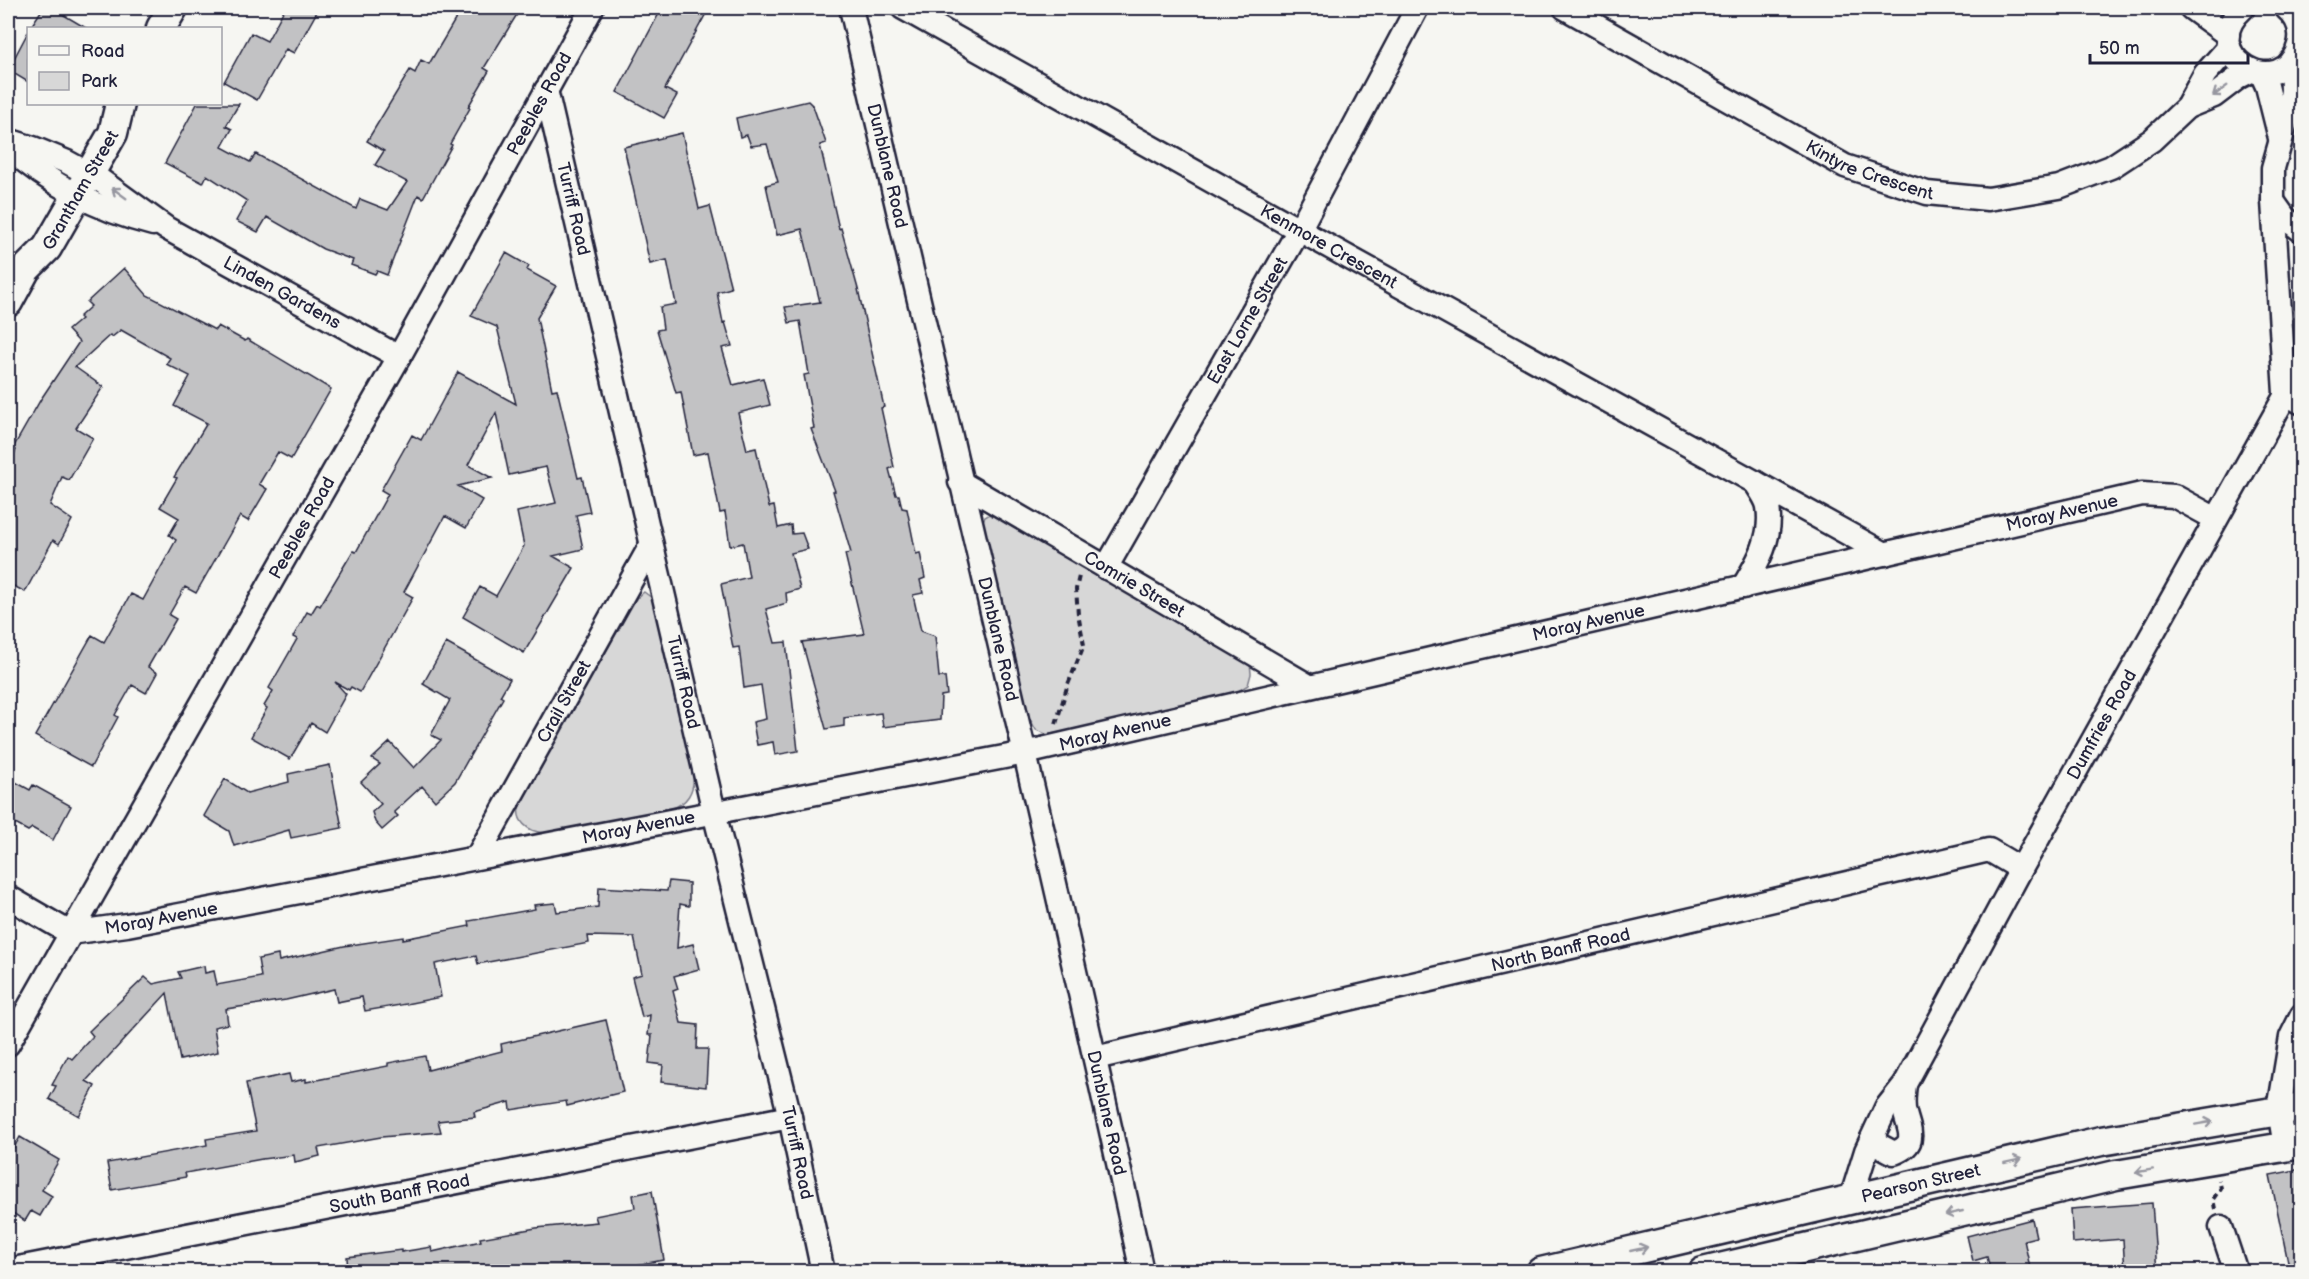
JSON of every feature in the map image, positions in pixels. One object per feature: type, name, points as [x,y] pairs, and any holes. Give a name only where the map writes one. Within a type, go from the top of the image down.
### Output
[{"type":"main road","points":[[162,27],[173,8]]},
{"type":"main road","name":"Grantham Street","points":[[8,302],[26,269],[47,248],[76,181],[113,133],[119,105]]},
{"type":"main road","name":"Pearson Street","points":[[1541,1272],[1574,1268],[1851,1199],[2101,1141],[2290,1108]]},
{"type":"main road","name":"Pearson Street","points":[[1703,1272],[2116,1175],[2293,1146]]},
{"type":"street","name":"Peebles Road","points":[[8,1044],[399,357],[592,8]]},
{"type":"street","name":"Dunblane Road","points":[[851,8],[960,482],[1026,753],[1142,1272]]},
{"type":"street","name":"Kenmore Crescent","points":[[903,8],[1885,554]]},
{"type":"street","name":"East Lorne Street","points":[[1106,568],[1299,230],[1417,8]]},
{"type":"street","name":"Kintyre Crescent","points":[[1565,8],[1593,14],[1845,166],[1927,193],[1988,199],[2059,187],[2111,167],[2152,140],[2187,107],[2205,74],[2229,41],[2230,24],[2243,8]]},
{"type":"street","points":[[2191,8],[2229,41],[2234,57],[2241,65],[2256,72],[2267,86],[2280,139]]},
{"type":"street","points":[[2293,11],[2300,31],[2288,115],[2273,168],[2273,201],[2293,398]]},
{"type":"street","name":"Kintyre Crescent","points":[[2187,107],[2214,96],[2239,77],[2282,68],[2297,53]]},
{"type":"street","name":"Turriff Road","points":[[546,90],[714,812],[790,1117],[823,1272]]},
{"type":"street","name":"Linden Gardens","points":[[8,141],[33,148],[76,181]]},
{"type":"street","name":"Linden Gardens","points":[[8,147],[25,163],[76,181],[399,357]]},
{"type":"street","points":[[2273,201],[2284,218],[2301,231]]},
{"type":"street","name":"Dumfries Road","points":[[1851,1199],[1871,1141],[1886,1108],[1905,1084],[2021,869],[2216,519],[2293,398],[2301,366]]},
{"type":"street","name":"Comrie Street","points":[[960,482],[1309,686]]},
{"type":"street","points":[[1743,587],[1762,554],[1769,527],[1768,505],[1755,482]]},
{"type":"street","name":"Moray Avenue","points":[[70,933],[127,925],[1026,753],[2142,494],[2175,496],[2216,519]]},
{"type":"street","name":"Crail Street","points":[[477,857],[651,545]]},
{"type":"street","name":"North Banff Road","points":[[1095,1058],[1989,850],[2021,869]]},
{"type":"street","points":[[8,897],[70,933]]},
{"type":"street","points":[[2293,1146],[2290,1108],[2291,1037],[2301,1015]]},
{"type":"street","points":[[1871,1141],[1894,1153],[1904,1149],[1910,1141],[1911,1131],[1904,1107],[1905,1084]]},
{"type":"street","name":"South Banff Road","points":[[8,1270],[790,1117]]},
{"type":"street","points":[[2221,1227],[2236,1272]]},
{"type":"path","points":[[1057,746],[1056,720],[1084,645],[1076,589],[1084,556]]},
{"type":"path","points":[[2218,1176],[2221,1188],[2213,1199],[2221,1227]]},
{"type":"green space","points":[[990,514],[1250,662],[1251,674],[1248,685],[1235,693],[1048,735],[1036,730],[1029,717],[982,522]]},
{"type":"green space","points":[[644,592],[652,598],[693,774],[693,786],[689,796],[681,804],[670,809],[545,833],[528,828],[519,815],[520,803],[636,599]]},
{"type":"building","points":[[43,8],[52,8],[84,27],[31,27]]},
{"type":"building","points":[[285,8],[319,8],[294,53],[286,49],[257,100],[224,82],[251,33],[267,41]]},
{"type":"building","points":[[462,8],[521,8],[484,68],[489,71],[468,107],[470,108],[450,144],[452,145],[423,198],[418,195],[387,275],[377,271],[375,274],[351,265],[353,260],[323,249],[267,217],[258,232],[236,221],[247,201],[207,175],[203,183],[165,163],[196,105],[239,104],[226,126],[232,129],[222,147],[250,162],[256,154],[356,209],[360,199],[388,210],[407,182],[375,165],[384,151],[367,141],[410,70],[415,73],[421,60],[429,64]]},
{"type":"building","points":[[662,8],[709,8],[665,89],[677,95],[664,118],[617,92]]},
{"type":"building","points":[[27,34],[27,81],[8,70]]},
{"type":"building","points":[[808,101],[813,106],[826,143],[820,145],[839,229],[841,228],[858,289],[884,407],[881,408],[894,467],[889,469],[896,495],[899,495],[902,508],[907,509],[916,554],[920,553],[925,578],[920,580],[923,593],[913,595],[921,631],[935,636],[939,677],[945,677],[947,695],[941,696],[940,720],[883,727],[881,713],[844,718],[844,726],[826,729],[802,642],[864,634],[845,554],[851,553],[833,491],[835,491],[811,429],[814,428],[804,375],[809,374],[800,321],[789,323],[785,307],[820,302],[802,229],[777,235],[766,185],[778,182],[767,144],[751,146],[747,135],[740,137],[736,118]]},
{"type":"building","points":[[682,133],[699,209],[710,206],[731,288],[717,292],[723,323],[725,322],[732,346],[722,348],[733,385],[763,378],[770,405],[738,413],[747,450],[756,448],[769,507],[774,506],[778,528],[791,525],[792,534],[802,533],[808,549],[791,553],[800,589],[786,593],[787,603],[766,609],[775,643],[786,642],[798,751],[775,755],[773,742],[757,745],[753,722],[766,719],[761,685],[744,688],[739,647],[733,648],[721,584],[749,577],[743,543],[730,546],[725,512],[720,513],[708,452],[693,455],[681,392],[676,393],[657,330],[663,329],[660,307],[676,304],[667,260],[650,264],[624,147]]},
{"type":"building","points":[[506,253],[529,266],[527,270],[556,286],[537,318],[552,390],[557,389],[578,478],[582,477],[590,512],[576,515],[583,549],[553,556],[574,568],[524,653],[463,617],[480,587],[496,596],[524,546],[517,512],[556,503],[546,467],[509,475],[496,413],[468,465],[492,478],[458,486],[482,500],[466,528],[445,516],[404,592],[413,597],[360,692],[351,687],[349,690],[335,682],[346,694],[325,732],[311,723],[290,759],[251,737],[267,708],[264,706],[273,691],[269,688],[297,639],[293,637],[307,612],[311,614],[317,604],[320,606],[353,551],[356,552],[388,494],[381,490],[412,435],[421,440],[458,372],[516,404],[497,327],[471,316]]},
{"type":"building","points":[[124,268],[147,295],[215,330],[218,326],[245,341],[247,339],[331,389],[291,459],[278,452],[259,484],[267,489],[248,521],[240,516],[196,593],[185,587],[169,615],[176,619],[148,667],[157,673],[146,693],[132,685],[91,767],[35,736],[92,635],[104,642],[131,594],[143,600],[176,540],[169,535],[179,518],[160,507],[177,478],[174,477],[207,423],[174,406],[190,376],[166,364],[170,358],[121,330],[112,337],[110,335],[75,367],[103,387],[76,428],[93,438],[69,480],[62,477],[50,505],[72,520],[59,544],[53,540],[25,592],[8,583],[8,467],[16,450],[13,448],[41,399],[79,342],[68,330],[91,306],[87,302]]},
{"type":"building","points":[[446,643],[510,679],[500,696],[503,698],[455,782],[435,801],[422,786],[394,812],[398,816],[382,830],[375,822],[372,812],[381,804],[361,782],[380,764],[372,759],[390,742],[414,768],[441,740],[431,735],[450,700],[423,684]]},
{"type":"building","points":[[330,765],[342,828],[291,838],[289,830],[234,846],[229,831],[204,816],[225,779],[247,793],[289,782],[288,774]]},
{"type":"building","points":[[8,778],[30,790],[33,785],[71,806],[53,840],[32,828],[28,831],[8,820]]},
{"type":"building","points":[[669,881],[689,883],[689,906],[680,904],[677,948],[693,944],[699,969],[674,976],[678,989],[673,991],[681,1023],[698,1025],[697,1049],[708,1049],[706,1087],[661,1082],[663,1065],[649,1063],[652,1035],[648,1035],[650,1015],[642,1017],[632,977],[642,974],[634,937],[588,936],[589,943],[478,964],[476,956],[435,964],[441,997],[365,1011],[362,997],[337,1002],[334,989],[286,1000],[226,1009],[228,1024],[214,1027],[218,1052],[180,1060],[167,993],[86,1081],[95,1086],[79,1116],[49,1099],[56,1086],[52,1085],[68,1056],[72,1059],[93,1036],[89,1031],[145,977],[153,984],[181,978],[178,972],[204,966],[205,973],[214,971],[217,985],[261,977],[258,959],[278,955],[279,961],[344,946],[403,937],[403,939],[470,926],[469,921],[535,909],[534,905],[555,903],[557,912],[598,907],[599,887],[667,891]]},
{"type":"building","points":[[606,1020],[623,1092],[567,1106],[566,1101],[511,1110],[510,1102],[474,1112],[475,1117],[438,1121],[441,1132],[381,1137],[318,1148],[320,1156],[295,1162],[294,1155],[262,1159],[185,1173],[186,1177],[112,1190],[107,1163],[207,1145],[206,1139],[256,1131],[246,1083],[289,1074],[291,1082],[306,1079],[306,1082],[388,1066],[388,1063],[425,1056],[428,1070],[502,1051],[501,1044]]},
{"type":"building","points":[[20,1137],[59,1160],[42,1190],[52,1196],[40,1216],[31,1211],[25,1221],[8,1210],[8,1158]]},
{"type":"building","points":[[2301,1169],[2301,1272],[2290,1272],[2270,1175]]},
{"type":"building","points":[[652,1191],[664,1260],[597,1272],[543,1272],[542,1267],[525,1272],[348,1272],[347,1257],[431,1247],[432,1252],[481,1241],[480,1238],[536,1228],[597,1222],[595,1216],[635,1208],[633,1195]]},
{"type":"building","points":[[2152,1203],[2157,1272],[2125,1272],[2123,1239],[2073,1243],[2071,1209]]},
{"type":"building","points":[[2032,1219],[2036,1237],[2024,1240],[2031,1272],[1991,1272],[1987,1257],[1973,1261],[1967,1236]]}]
